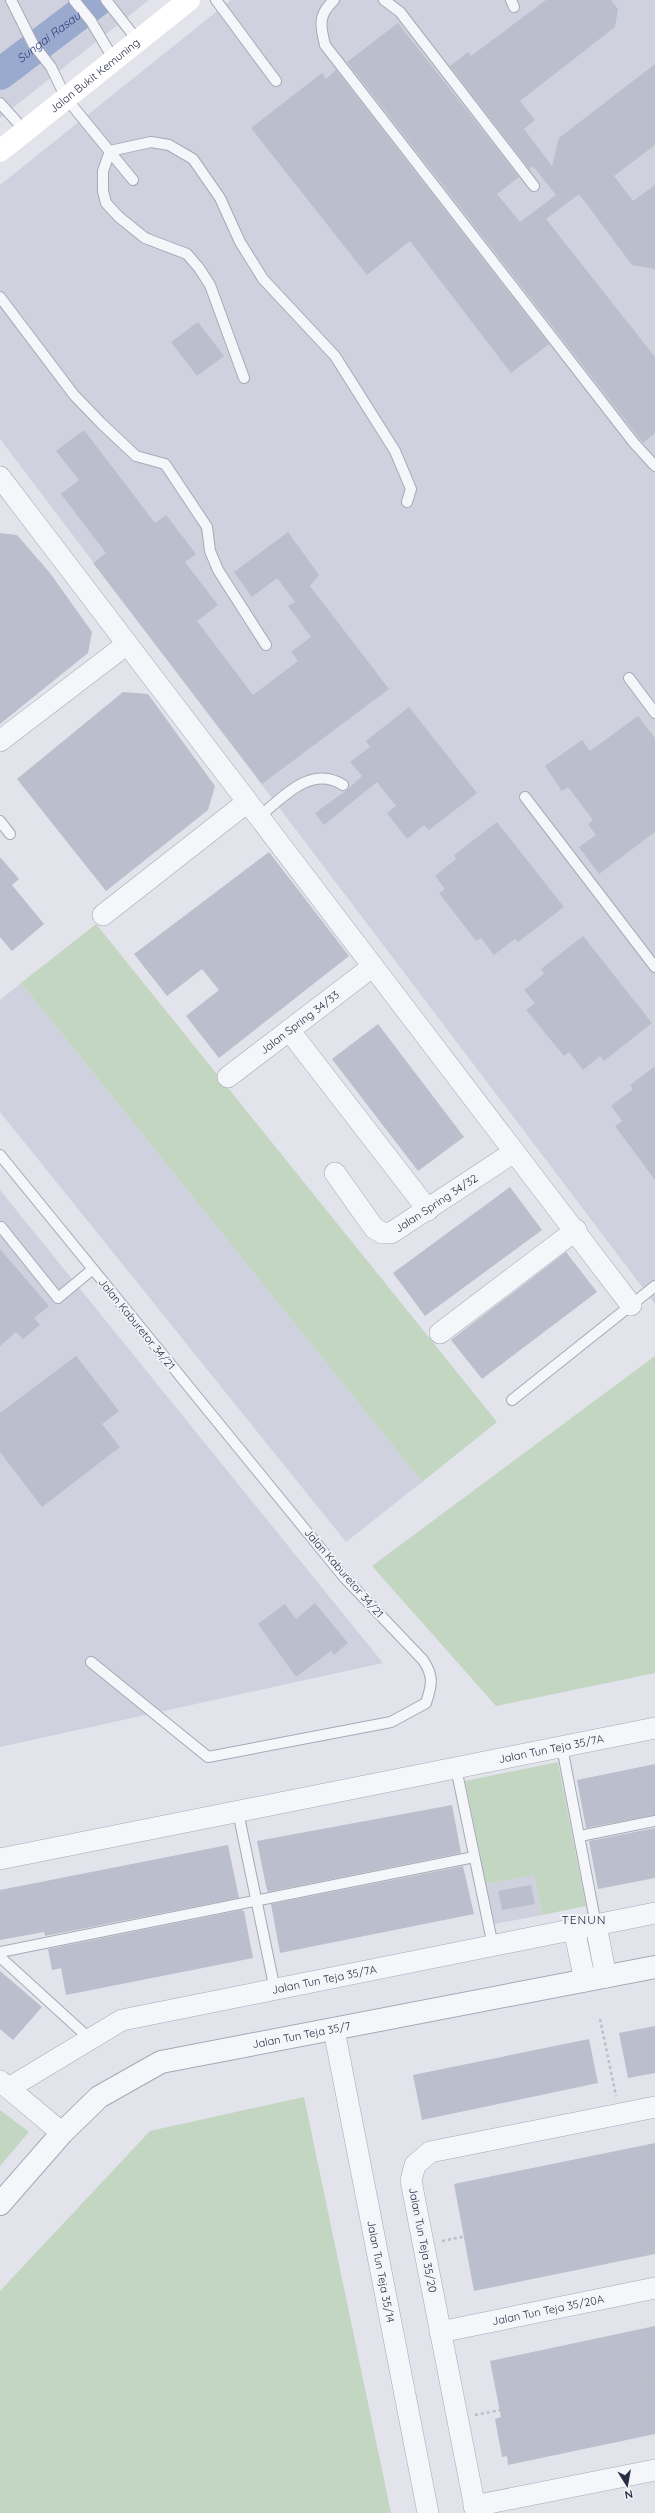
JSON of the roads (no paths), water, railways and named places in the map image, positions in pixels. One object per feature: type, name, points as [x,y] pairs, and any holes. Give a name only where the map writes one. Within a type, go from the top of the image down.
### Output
[{"type":"main road","name":"Jalan Bukit Kemuning","points":[[0,151],[25,131],[72,105],[114,60],[189,0]]},
{"type":"street","points":[[3,487],[127,644],[372,967],[576,1230],[631,1305]]},
{"type":"street","points":[[0,741],[127,644]]},
{"type":"street","points":[[103,915],[252,810]]},
{"type":"street","name":"Jalan Spring 34/33","points":[[228,1077],[372,967]]},
{"type":"street","points":[[289,1030],[428,1210]]},
{"type":"street","name":"Jalan Spring 34/32","points":[[335,1173],[374,1228],[382,1233],[391,1233],[514,1152]]},
{"type":"street","points":[[440,1334],[576,1230]]},
{"type":"street","name":"Jalan Tun Teja 35/7A","points":[[0,1859],[655,1728]]},
{"type":"street","name":"Jalan Tun Teja 35/7A","points":[[62,2133],[4,2084],[90,2039],[122,2020],[655,1913]]},
{"type":"street","points":[[596,1925],[606,1977]]},
{"type":"street","points":[[574,1929],[585,1981]]},
{"type":"street","name":"Jalan Tun Teja 35/7","points":[[0,2204],[62,2133],[99,2097],[161,2062],[334,2030],[655,1967]]},
{"type":"street","name":"Jalan Tun Teja 35/14","points":[[334,2030],[428,2513]]},
{"type":"street","name":"Jalan Tun Teja 35/20","points":[[475,2509],[411,2181],[415,2165],[430,2152],[655,2107]]},
{"type":"street","name":"Jalan Tun Teja 35/20A","points":[[440,2332],[655,2288]]},
{"type":"street","points":[[475,2509],[655,2470]]},
{"type":"lane","points":[[11,0],[37,48],[51,67],[72,105],[133,180]]},
{"type":"lane","points":[[74,0],[92,22],[114,60]]},
{"type":"lane","points":[[106,0],[138,41]]},
{"type":"lane","points":[[334,0],[324,9],[320,26],[324,45],[624,430],[655,466]]},
{"type":"lane","points":[[384,0],[400,12],[534,186]]},
{"type":"lane","points":[[217,1],[276,80]]},
{"type":"lane","points":[[0,102],[25,131]]},
{"type":"lane","points":[[110,151],[151,142],[169,145],[193,159],[220,198],[240,242],[260,274],[335,356],[395,451],[411,489],[407,502]]},
{"type":"lane","points":[[110,151],[103,171],[103,191],[106,203],[119,217],[145,238],[187,254],[199,268],[210,285],[244,378]]},
{"type":"lane","points":[[0,297],[74,395],[101,423],[136,456],[164,464],[208,527],[210,551],[218,570],[266,645]]},
{"type":"lane","points":[[629,678],[655,713]]},
{"type":"lane","points":[[252,810],[309,780],[334,779],[343,785]]},
{"type":"lane","points":[[525,797],[655,967]]},
{"type":"lane","points":[[0,821],[10,834]]},
{"type":"lane","name":"Jalan Kaburetor 34/21","points":[[0,1155],[343,1576],[423,1660],[431,1672],[433,1684],[426,1703],[392,1722],[208,1757],[91,1662]]},
{"type":"lane","points":[[0,1227],[58,1298],[93,1269]]},
{"type":"lane","points":[[512,1400],[655,1286]]},
{"type":"lane","points":[[562,1747],[596,1925]]},
{"type":"lane","points":[[456,1768],[493,1946]]},
{"type":"lane","points":[[238,1812],[274,1990]]},
{"type":"lane","points":[[580,1836],[655,1821]]},
{"type":"lane","points":[[0,1952],[474,1857]]},
{"type":"lane","points":[[0,1957],[90,2039]]},
{"type":"waterway","name":"Sungai Rasau","points":[[0,74],[98,0]]},
{"type":"district","name":"TENUN","points":[[584,1920]]}]
